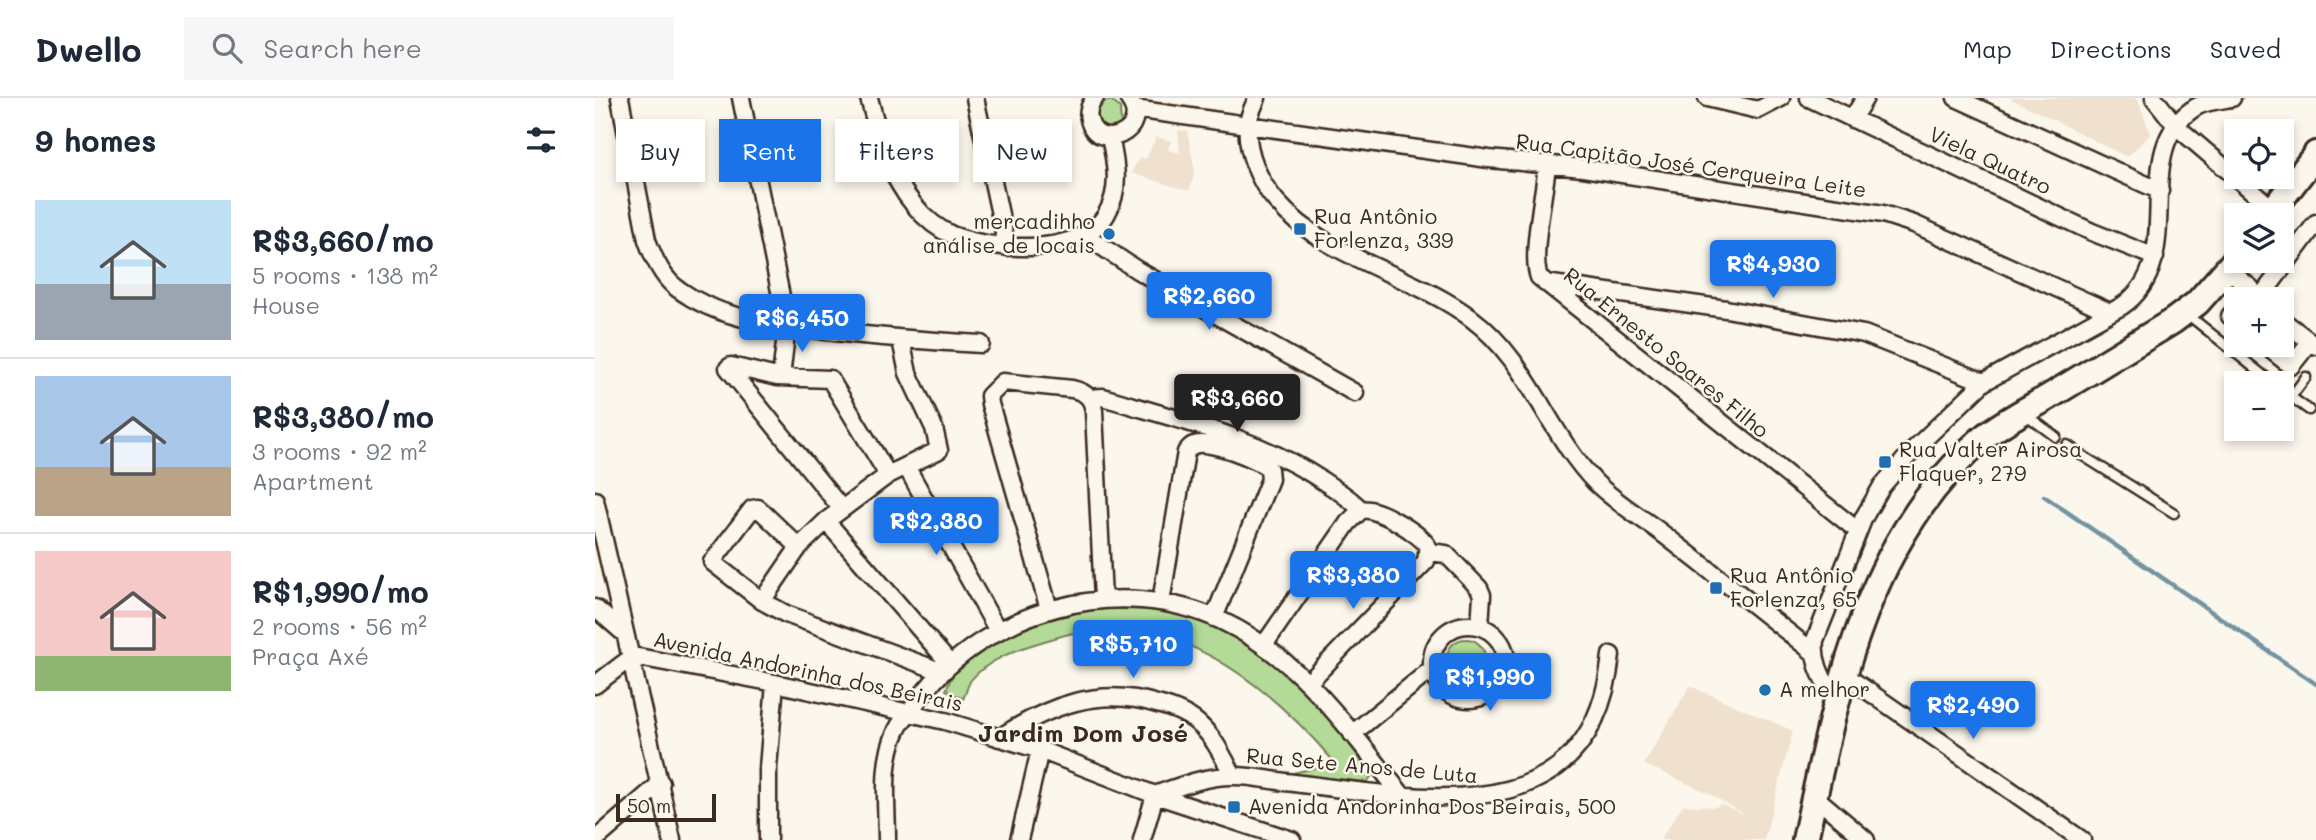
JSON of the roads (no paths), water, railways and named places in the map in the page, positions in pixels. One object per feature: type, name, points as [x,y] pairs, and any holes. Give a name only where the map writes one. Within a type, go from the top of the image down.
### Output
[{"type":"main road","points":[[2278,203],[2316,154]]},
{"type":"main road","points":[[1805,840],[1842,673],[1882,569],[1901,535],[1937,487],[1972,449],[1996,429],[2185,312],[2224,272]]},
{"type":"street","points":[[620,98],[647,240],[653,257],[676,288],[711,309],[746,320],[901,340],[981,344]]},
{"type":"street","points":[[741,98],[787,326],[781,377]]},
{"type":"street","points":[[870,98],[890,168],[914,205],[950,234],[1007,247],[1046,244],[1086,236],[1105,216],[1114,196],[1116,164],[1109,137]]},
{"type":"street","points":[[975,98],[1007,247]]},
{"type":"street","points":[[1095,98],[1089,109],[1091,124],[1095,131],[1109,137],[1129,129],[1131,104]]},
{"type":"street","points":[[1257,98],[1248,123],[1255,165],[1265,187],[1295,220],[1359,260],[1470,317],[1521,369],[1556,428],[1596,483],[1813,652]]},
{"type":"street","points":[[1707,98],[1758,110],[1781,98]]},
{"type":"street","name":"Viela Quatro","points":[[1809,98],[2092,232],[2155,257]]},
{"type":"street","points":[[1852,119],[1865,98]]},
{"type":"street","points":[[1956,98],[2160,191]]},
{"type":"street","points":[[2154,98],[2176,127],[2261,203]]},
{"type":"street","points":[[1836,703],[1817,668],[1813,652],[1815,640],[1858,531],[1882,486],[1913,450],[1984,382],[2110,312],[2142,290],[2151,276],[2155,257],[2164,151],[2176,127],[2198,106],[2232,98]]},
{"type":"street","name":"Rua Capitão José Cerqueira Leite","points":[[1131,104],[1156,114],[1248,123],[1546,164],[1899,219],[2110,312]]},
{"type":"street","name":"Rua Ernesto Soares Filho","points":[[1546,164],[1544,204],[1534,257],[1536,268],[1545,283],[1858,531]]},
{"type":"street","points":[[2268,287],[2316,223]]},
{"type":"street","points":[[1086,236],[1137,270],[1356,393]]},
{"type":"street","points":[[2239,273],[2250,287]]},
{"type":"street","points":[[1545,283],[1726,309],[1864,334],[1984,382]]},
{"type":"street","points":[[2280,357],[2291,366],[2313,344],[2294,329]]},
{"type":"street","points":[[762,601],[799,547],[826,521],[888,475],[933,455],[939,447],[908,373],[901,340]]},
{"type":"street","points":[[841,508],[727,368],[731,366],[781,377],[832,380],[888,475]]},
{"type":"street","points":[[1049,609],[989,396],[999,384],[1008,382],[1083,391],[1090,398],[1094,411],[1103,599]]},
{"type":"street","points":[[1090,398],[1103,397],[1264,447],[1294,462],[1352,500],[1361,510],[1374,510],[1421,538],[1429,552]]},
{"type":"street","points":[[1161,602],[1189,449],[1196,444],[1252,457],[1271,472]]},
{"type":"street","points":[[1271,472],[1294,462]]},
{"type":"street","points":[[906,466],[998,631]]},
{"type":"street","points":[[1214,618],[1268,487],[1271,472]]},
{"type":"street","points":[[595,500],[625,634],[633,656],[672,840]]},
{"type":"street","points":[[799,547],[755,509],[744,516],[713,557],[713,564],[762,601],[828,631],[945,667]]},
{"type":"street","points":[[1264,645],[1343,530],[1361,510]]},
{"type":"street","points":[[826,521],[945,667]]},
{"type":"street","points":[[1429,552],[1446,554],[1479,588],[1482,595],[1480,626]]},
{"type":"street","points":[[1308,683],[1420,568],[1429,552]]},
{"type":"street","points":[[887,840],[890,750],[897,729],[945,667],[998,631],[1049,609],[1103,599],[1161,602],[1214,618],[1264,645],[1308,683],[1402,795]]},
{"type":"street","points":[[595,608],[625,634]]},
{"type":"street","points":[[1480,626],[1499,640],[1506,663],[1498,685],[1478,698],[1454,695],[1436,679],[1433,655],[1445,634],[1455,627],[1480,626]]},
{"type":"street","name":"Rua Sete Anos de Luta","points":[[1155,795],[1186,784],[1233,775],[1402,795],[1483,799],[1519,790],[1541,778],[1587,737],[1603,705],[1611,655]]},
{"type":"street","points":[[595,685],[633,656]]},
{"type":"street","name":"Avenida Andorinha dos Beirais","points":[[633,656],[909,712],[999,737],[1040,750],[1155,795],[1292,840]]},
{"type":"street","points":[[1352,733],[1433,668]]},
{"type":"street","points":[[1842,673],[2082,840]]},
{"type":"street","points":[[768,840],[768,768],[775,683]]},
{"type":"street","points":[[999,737],[1029,718],[1060,704],[1113,696],[1146,700],[1170,708],[1200,725],[1213,740],[1233,775]]},
{"type":"street","points":[[1019,840],[1040,750]]},
{"type":"street","points":[[595,840],[661,783]]},
{"type":"street","points":[[1142,840],[1155,795]]},
{"type":"street","points":[[1814,796],[1866,840]]},
{"type":"lane","points":[[2185,312],[2258,371]]},
{"type":"lane","points":[[2294,393],[2306,377]]},
{"type":"lane","points":[[2294,399],[2309,410]]},
{"type":"lane","points":[[2023,412],[2056,437]]},
{"type":"lane","points":[[2074,450],[2175,513]]},
{"type":"waterway","points":[[2044,496],[2316,684]]},
{"type":"place","name":"Rua Antônio Forlenza, 339","points":[[1300,229]]},
{"type":"place","name":"mercadihho análise de locais","points":[[1109,234]]},
{"type":"place","name":"Rua Valter Airosa Flaquer, 279","points":[[1885,462]]},
{"type":"place","name":"Rua Antônio Forlenza, 65","points":[[1716,588]]},
{"type":"place","name":"A melhor","points":[[1765,690]]},
{"type":"place","name":"Avenida Andorinha Dos Beirais, 500","points":[[1234,807]]},
{"type":"district","name":"Jardim Dom José","points":[[1083,734]]}]
